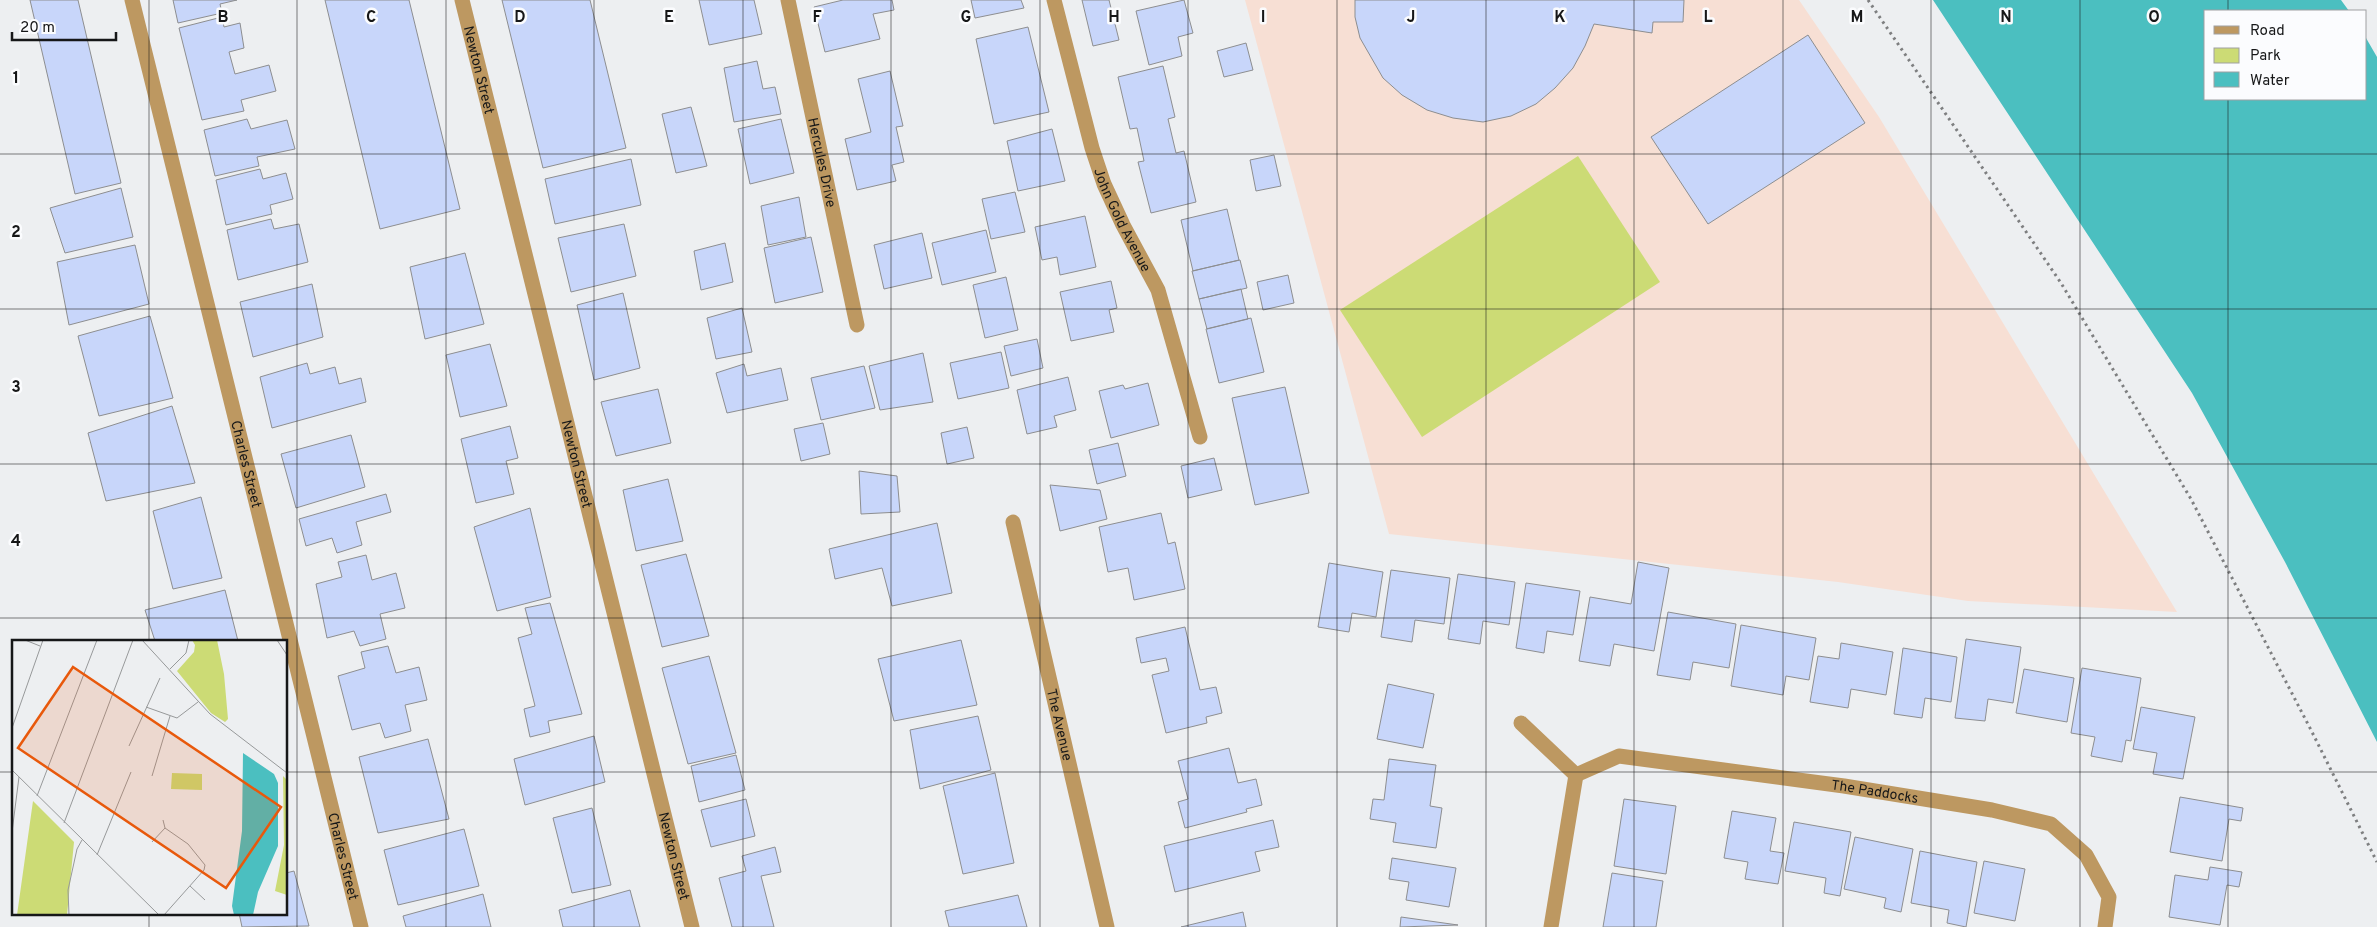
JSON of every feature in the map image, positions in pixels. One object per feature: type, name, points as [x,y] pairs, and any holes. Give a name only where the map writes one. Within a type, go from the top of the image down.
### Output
[{"type":"street","name":"Charles Street","points":[[132,0],[361,927]]},
{"type":"street","name":"Newton Street","points":[[462,0],[692,927]]},
{"type":"street","name":"Hercules Drive","points":[[788,0],[857,326]]},
{"type":"street","name":"John Gold Avenue","points":[[1054,0],[1092,148],[1104,184],[1123,226],[1158,290],[1200,437]]},
{"type":"street","name":"The Avenue","points":[[1013,522],[1107,927]]},
{"type":"street","points":[[1521,723],[1576,774],[1551,927]]},
{"type":"street","name":"The Paddocks","points":[[1576,774],[1619,756],[1844,786],[1992,810],[2051,824],[2086,855],[2109,897],[2105,927]]},
{"type":"path","points":[[1868,0],[2061,284],[2191,499],[2312,730],[2377,862]]},
{"type":"shaded area","points":[[1245,0],[1799,0],[1879,117],[2177,612],[1968,601],[1838,582],[1389,534]]},
{"type":"green space","points":[[1578,156],[1660,282],[1422,437],[1340,310]]},
{"type":"water","points":[[1933,0],[2341,0],[2348,10],[2204,10],[2204,100],[2367,100],[2367,40],[2377,57],[2377,742],[2285,562],[2192,393]]},
{"type":"building","points":[[30,0],[78,0],[121,183],[75,194]]},
{"type":"building","points":[[173,0],[237,0],[220,4],[222,13],[178,23]]},
{"type":"building","points":[[325,0],[409,0],[460,209],[380,229]]},
{"type":"building","points":[[502,0],[590,0],[626,148],[543,168]]},
{"type":"building","points":[[699,0],[754,0],[762,34],[709,45]]},
{"type":"building","points":[[843,0],[892,0],[894,10],[873,14],[880,39],[825,52],[814,7]]},
{"type":"building","points":[[971,0],[1021,0],[1024,8],[975,18]]},
{"type":"building","points":[[1082,0],[1109,0],[1119,40],[1093,46]]},
{"type":"building","points":[[1184,0],[1193,33],[1178,37],[1182,56],[1149,65],[1136,11]]},
{"type":"building","points":[[1355,0],[1684,0],[1683,22],[1653,22],[1652,33],[1594,24],[1573,68],[1555,88],[1536,104],[1511,116],[1483,122],[1453,118],[1427,110],[1402,95],[1383,78],[1360,38],[1355,17]]},
{"type":"building","points":[[222,17],[224,27],[240,23],[244,48],[229,52],[235,74],[269,65],[276,91],[241,100],[244,111],[202,120],[179,28]]},
{"type":"building","points":[[1028,27],[1049,112],[994,124],[976,39]]},
{"type":"building","points":[[1808,35],[1865,123],[1708,224],[1651,137]]},
{"type":"building","points":[[1246,43],[1253,70],[1224,77],[1217,51]]},
{"type":"building","points":[[757,61],[763,89],[775,87],[781,114],[734,122],[724,68]]},
{"type":"building","points":[[1163,66],[1175,117],[1168,119],[1176,153],[1184,151],[1196,202],[1151,213],[1138,162],[1144,161],[1137,128],[1130,129],[1118,77]]},
{"type":"building","points":[[890,71],[903,126],[896,127],[904,162],[892,165],[896,181],[857,190],[845,139],[871,132],[858,79]]},
{"type":"building","points":[[691,107],[707,166],[676,173],[662,114]]},
{"type":"building","points":[[247,119],[251,129],[287,120],[295,149],[257,157],[259,166],[215,176],[204,130]]},
{"type":"building","points":[[781,119],[794,173],[750,184],[738,129]]},
{"type":"building","points":[[1052,129],[1065,181],[1018,191],[1007,141]]},
{"type":"building","points":[[1274,155],[1281,186],[1256,191],[1250,160]]},
{"type":"building","points":[[631,159],[641,205],[555,224],[545,179]]},
{"type":"building","points":[[260,169],[263,179],[286,173],[293,199],[270,205],[272,214],[226,225],[216,180]]},
{"type":"building","points":[[121,188],[133,237],[65,253],[50,208]]},
{"type":"building","points":[[1015,192],[1025,232],[991,239],[982,199]]},
{"type":"building","points":[[799,197],[806,237],[768,245],[761,206]]},
{"type":"building","points":[[1227,209],[1239,260],[1193,271],[1181,220]]},
{"type":"building","points":[[1085,216],[1096,267],[1060,275],[1057,257],[1042,260],[1035,227]]},
{"type":"building","points":[[271,219],[274,229],[299,224],[308,262],[238,280],[227,230]]},
{"type":"building","points":[[624,224],[636,276],[571,292],[558,238]]},
{"type":"building","points":[[986,230],[996,272],[942,285],[932,243]]},
{"type":"building","points":[[922,233],[932,278],[884,289],[874,245]]},
{"type":"building","points":[[811,237],[823,292],[775,303],[764,248]]},
{"type":"building","points":[[725,243],[733,282],[701,290],[694,251]]},
{"type":"building","points":[[135,245],[149,304],[69,325],[57,262]]},
{"type":"building","points":[[465,253],[484,324],[425,339],[410,267]]},
{"type":"building","points":[[1240,260],[1247,288],[1199,299],[1192,271]]},
{"type":"building","points":[[1288,275],[1294,303],[1263,310],[1257,282]]},
{"type":"building","points":[[1006,277],[1018,330],[985,338],[973,285]]},
{"type":"building","points":[[1111,281],[1117,308],[1109,310],[1114,332],[1071,341],[1060,292]]},
{"type":"building","points":[[312,284],[323,337],[253,357],[240,302]]},
{"type":"building","points":[[1241,289],[1248,319],[1207,329],[1199,299]]},
{"type":"building","points":[[623,293],[640,368],[594,380],[577,305]]},
{"type":"building","points":[[742,308],[752,352],[716,359],[707,318]]},
{"type":"building","points":[[150,316],[173,398],[99,416],[78,336]]},
{"type":"building","points":[[1251,318],[1264,372],[1219,383],[1206,329]]},
{"type":"building","points":[[1037,339],[1043,368],[1011,376],[1004,346]]},
{"type":"building","points":[[490,344],[507,406],[460,417],[446,355]]},
{"type":"building","points":[[1001,352],[1009,388],[958,399],[950,363]]},
{"type":"building","points":[[923,353],[933,402],[880,410],[869,366]]},
{"type":"building","points":[[307,363],[310,374],[335,367],[339,384],[361,378],[366,402],[272,428],[260,377]]},
{"type":"building","points":[[744,364],[747,376],[781,368],[788,400],[727,413],[716,373]]},
{"type":"building","points":[[864,366],[875,408],[821,420],[811,378]]},
{"type":"building","points":[[1068,377],[1076,410],[1054,416],[1057,427],[1027,434],[1017,390]]},
{"type":"building","points":[[1148,383],[1159,425],[1111,438],[1099,391],[1123,385],[1125,389]]},
{"type":"building","points":[[1285,387],[1309,493],[1255,505],[1232,398]]},
{"type":"building","points":[[658,389],[671,443],[616,456],[601,402]]},
{"type":"building","points":[[172,406],[195,483],[106,501],[88,433]]},
{"type":"building","points":[[823,423],[830,454],[801,461],[794,429]]},
{"type":"building","points":[[510,426],[518,458],[506,461],[514,494],[476,503],[461,439]]},
{"type":"building","points":[[967,427],[974,458],[947,464],[941,433]]},
{"type":"building","points":[[351,435],[365,487],[296,508],[281,454]]},
{"type":"building","points":[[1118,443],[1126,476],[1097,484],[1089,450]]},
{"type":"building","points":[[1214,458],[1222,490],[1188,498],[1181,466]]},
{"type":"building","points":[[859,471],[897,476],[900,512],[861,514]]},
{"type":"building","points":[[668,479],[683,541],[636,551],[623,490]]},
{"type":"building","points":[[1050,485],[1100,490],[1107,519],[1060,531]]},
{"type":"building","points":[[386,494],[391,512],[356,522],[362,545],[337,553],[332,538],[306,546],[299,519]]},
{"type":"building","points":[[201,497],[222,578],[173,589],[153,511]]},
{"type":"building","points":[[530,508],[551,597],[497,611],[474,527]]},
{"type":"building","points":[[1161,513],[1168,544],[1175,542],[1185,589],[1134,600],[1128,568],[1108,572],[1099,527]]},
{"type":"building","points":[[937,523],[952,593],[892,606],[882,568],[835,579],[829,549]]},
{"type":"building","points":[[686,554],[709,636],[662,647],[641,565]]},
{"type":"building","points":[[366,555],[372,580],[396,573],[405,608],[380,614],[386,639],[360,646],[354,631],[327,638],[316,584],[342,577],[338,562]]},
{"type":"building","points":[[1638,562],[1669,568],[1654,651],[1614,644],[1610,666],[1579,661],[1590,597],[1631,604]]},
{"type":"building","points":[[1329,563],[1383,572],[1376,617],[1352,613],[1349,632],[1318,627]]},
{"type":"building","points":[[1391,570],[1450,578],[1444,624],[1415,620],[1412,642],[1381,637]]},
{"type":"building","points":[[1458,574],[1515,582],[1509,625],[1483,621],[1480,644],[1448,639]]},
{"type":"building","points":[[1526,583],[1580,591],[1573,635],[1547,631],[1544,653],[1516,648]]},
{"type":"building","points":[[225,590],[238,640],[155,640],[145,610]]},
{"type":"building","points":[[550,603],[582,714],[548,721],[550,732],[530,737],[524,709],[535,706],[518,638],[532,634],[525,608]]},
{"type":"building","points":[[1668,612],[1736,624],[1729,668],[1693,662],[1690,680],[1657,675]]},
{"type":"building","points":[[1741,625],[1816,638],[1809,680],[1786,676],[1783,695],[1731,686]]},
{"type":"building","points":[[1185,627],[1200,690],[1216,687],[1222,713],[1206,717],[1207,723],[1166,733],[1152,675],[1169,671],[1166,658],[1141,663],[1136,638]]},
{"type":"building","points":[[1966,639],[2021,647],[2013,703],[1988,699],[1985,721],[1955,718]]},
{"type":"building","points":[[961,640],[977,705],[894,721],[878,659]]},
{"type":"building","points":[[1841,643],[1893,652],[1886,695],[1851,689],[1848,708],[1810,702],[1818,656],[1839,659]]},
{"type":"building","points":[[388,646],[396,673],[419,667],[427,700],[405,705],[411,731],[385,738],[380,723],[352,730],[338,676],[365,668],[361,652]]},
{"type":"building","points":[[1903,648],[1957,657],[1951,702],[1925,698],[1922,718],[1894,714]]},
{"type":"building","points":[[709,656],[736,753],[688,764],[662,668]]},
{"type":"building","points":[[2082,668],[2141,678],[2131,741],[2126,740],[2122,762],[2091,756],[2095,737],[2071,733]]},
{"type":"building","points":[[2024,669],[2074,678],[2067,722],[2016,713]]},
{"type":"building","points":[[1388,684],[1434,694],[1423,748],[1377,739]]},
{"type":"building","points":[[2141,707],[2195,717],[2183,779],[2153,774],[2157,753],[2133,749]]},
{"type":"building","points":[[978,716],[991,770],[920,789],[910,730]]},
{"type":"building","points":[[594,736],[605,782],[525,805],[514,759]]},
{"type":"building","points":[[428,739],[449,819],[378,833],[359,757]]},
{"type":"building","points":[[1229,748],[1238,783],[1256,779],[1262,805],[1246,809],[1247,812],[1185,828],[1178,802],[1188,799],[1178,761]]},
{"type":"building","points":[[736,755],[745,790],[699,802],[691,766]]},
{"type":"building","points":[[1389,759],[1436,765],[1430,806],[1442,808],[1436,848],[1393,842],[1396,823],[1370,819],[1373,799],[1384,800]]},
{"type":"building","points":[[995,773],[1014,863],[963,874],[943,786]]},
{"type":"building","points":[[2180,797],[2243,808],[2241,821],[2229,819],[2222,861],[2170,852]]},
{"type":"building","points":[[746,799],[755,836],[711,847],[701,810]]},
{"type":"building","points":[[1624,799],[1676,806],[1666,874],[1614,866]]},
{"type":"building","points":[[592,808],[611,885],[572,893],[553,818]]},
{"type":"building","points":[[1732,811],[1776,818],[1770,851],[1784,853],[1778,884],[1745,879],[1748,862],[1724,858]]},
{"type":"building","points":[[1273,820],[1279,847],[1255,852],[1260,871],[1175,892],[1164,846]]},
{"type":"building","points":[[1794,822],[1851,832],[1840,896],[1824,893],[1826,878],[1785,871]]},
{"type":"building","points":[[464,829],[479,886],[398,905],[384,850]]},
{"type":"building","points":[[1855,837],[1913,849],[1901,912],[1884,908],[1886,898],[1844,889]]},
{"type":"building","points":[[775,847],[781,872],[761,876],[774,927],[732,927],[719,878],[746,871],[742,856]]},
{"type":"building","points":[[1920,851],[1977,862],[1966,927],[1947,923],[1949,910],[1911,903]]},
{"type":"building","points":[[1392,858],[1456,868],[1449,907],[1406,900],[1409,882],[1389,879]]},
{"type":"building","points":[[1984,861],[2025,869],[2015,921],[1974,913]]},
{"type":"building","points":[[2210,867],[2242,872],[2239,887],[2227,885],[2220,925],[2169,917],[2175,875],[2208,880]]},
{"type":"building","points":[[294,871],[309,926],[242,927],[239,914],[288,914],[288,872]]},
{"type":"building","points":[[1612,873],[1663,881],[1656,927],[1603,927]]},
{"type":"building","points":[[630,890],[640,927],[563,927],[559,910]]},
{"type":"building","points":[[483,894],[491,927],[406,927],[403,916]]},
{"type":"building","points":[[1018,895],[1027,927],[949,927],[945,911]]},
{"type":"building","points":[[1243,912],[1246,927],[1181,927]]},
{"type":"building","points":[[1401,917],[1458,925],[1400,927]]}]
